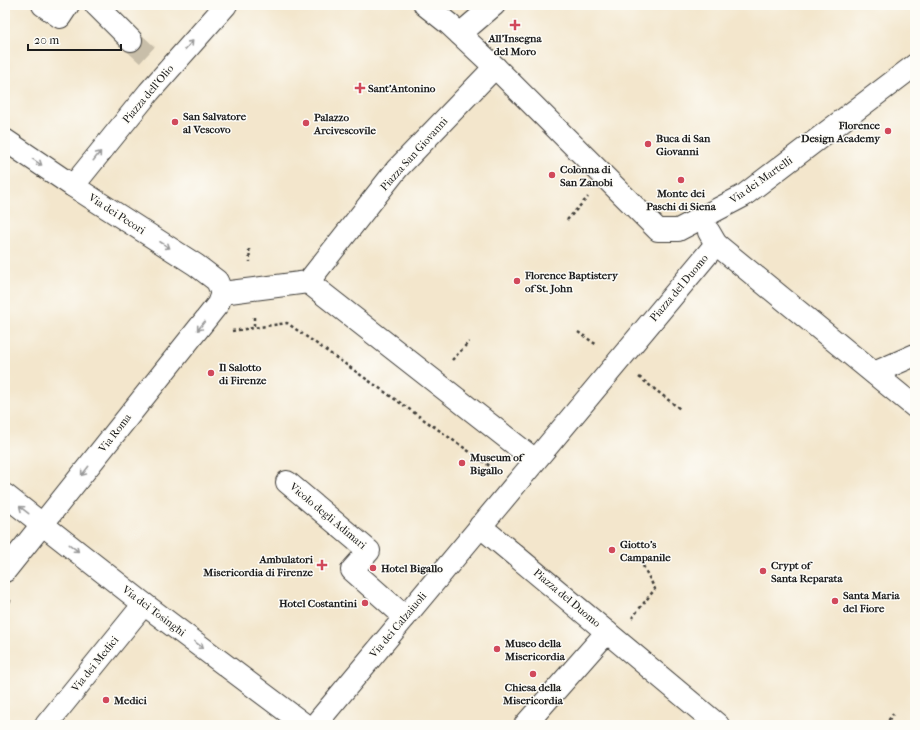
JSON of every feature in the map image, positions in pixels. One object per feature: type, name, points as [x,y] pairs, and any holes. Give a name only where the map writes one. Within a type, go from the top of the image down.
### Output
[{"type":"street","points":[[43,5],[60,17],[68,5]]},
{"type":"street","points":[[96,5],[131,40]]},
{"type":"street","name":"Piazza dell'Olio","points":[[73,186],[160,66],[226,5]]},
{"type":"street","points":[[425,5],[449,24],[495,67]]},
{"type":"street","points":[[460,34],[494,5]]},
{"type":"street","name":"Via dei Martelli","points":[[495,67],[658,230],[678,230],[743,196],[915,65]]},
{"type":"street","name":"Piazza San Giovanni","points":[[308,282],[397,168],[495,67]]},
{"type":"street","name":"Via dei Pecori","points":[[5,140],[73,186],[196,265],[217,281],[222,293]]},
{"type":"street","name":"Piazza del Duomo","points":[[701,218],[716,244],[915,406]]},
{"type":"street","name":"Piazza del Duomo","points":[[716,244],[528,455],[515,484],[480,526],[718,725]]},
{"type":"street","points":[[222,293],[308,282],[528,455]]},
{"type":"street","name":"Via Roma","points":[[5,571],[218,304],[222,293]]},
{"type":"street","points":[[874,373],[915,355]]},
{"type":"street","name":"Vicolo degli Adimari","points":[[287,482],[368,551],[352,570],[404,617]]},
{"type":"street","name":"Via dei Tosinghi","points":[[5,495],[144,604],[305,725]]},
{"type":"street","name":"Via dei Calzaiuoli","points":[[315,725],[480,526]]},
{"type":"street","name":"Via dei Medici","points":[[46,725],[144,604]]},
{"type":"street","points":[[525,725],[611,635]]},
{"type":"path","points":[[227,331],[287,323],[515,484]]},
{"type":"path","points":[[639,377],[680,409]]},
{"type":"path","points":[[611,635],[655,589],[641,562]]},
{"type":"path","points":[[885,725],[893,714]]},
{"type":"tunnel","points":[[131,40],[153,60]]},
{"type":"place","name":"All'Insegna del Moro","points":[[515,25]]},
{"type":"place","name":"Sant'Antonino","points":[[360,88]]},
{"type":"place","name":"San Salvatore al Vescovo","points":[[175,122]]},
{"type":"place","name":"Palazzo Arcivescovile","points":[[306,123]]},
{"type":"place","name":"Florence Design Academy","points":[[888,131]]},
{"type":"place","name":"Buca di San Giovanni","points":[[648,144]]},
{"type":"place","name":"Colonna di San Zanobi","points":[[552,175]]},
{"type":"place","name":"Monte dei Paschi di Siena","points":[[681,180]]},
{"type":"place","name":"Florence Baptistery of St. John","points":[[517,281]]},
{"type":"place","name":"Il Salotto di Firenze","points":[[211,373]]},
{"type":"place","name":"Museum of Bigallo","points":[[462,463]]},
{"type":"place","name":"Giotto's Campanile","points":[[612,550]]},
{"type":"place","name":"Ambulatori Misericordia di Firenze","points":[[322,565]]},
{"type":"place","name":"Hotel Bigallo","points":[[373,568]]},
{"type":"place","name":"Crypt of Santa Reparata","points":[[763,571]]},
{"type":"place","name":"Santa Maria del Fiore","points":[[835,601]]},
{"type":"place","name":"Hotel Costantini","points":[[365,603]]},
{"type":"place","name":"Museo della Misericordia","points":[[497,649]]},
{"type":"place","name":"Chiesa della Misericordia","points":[[533,674]]},
{"type":"place","name":"Medici","points":[[106,700]]}]
